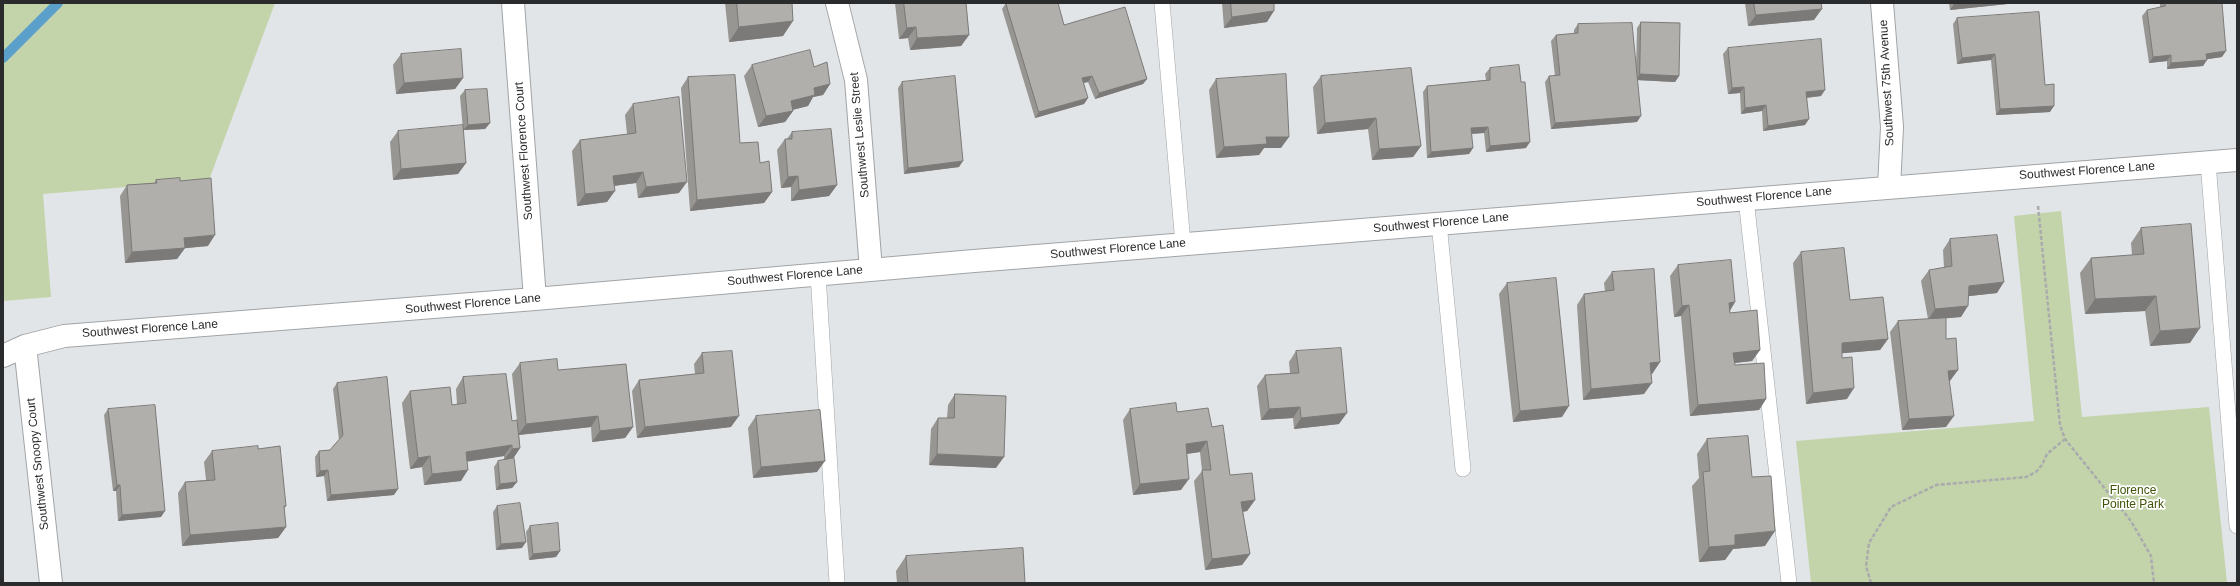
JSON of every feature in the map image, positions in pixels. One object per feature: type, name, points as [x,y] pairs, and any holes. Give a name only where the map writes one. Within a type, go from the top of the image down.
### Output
[{"type":"street","name":"Southwest Florence Court","points":[[513,3],[535,299]]},
{"type":"street","name":"Southwest Leslie Street","points":[[837,3],[856,80],[871,270]]},
{"type":"street","name":"Southwest 75th Avenue","points":[[1882,3],[1892,127],[1890,187]]},
{"type":"street","name":"Southwest Florence Lane","points":[[3,356],[25,346],[64,336],[535,299],[818,274],[1440,223],[2237,160]]},
{"type":"street","name":"Southwest Snoopy Court","points":[[25,346],[51,583]]},
{"type":"lane","points":[[1162,3],[1183,244]]},
{"type":"lane","points":[[2208,162],[2237,526]]},
{"type":"lane","points":[[1746,199],[1789,583]]},
{"type":"lane","points":[[1440,223],[1463,469]]},
{"type":"lane","points":[[818,274],[837,583]]},
{"type":"path","points":[[2035,175],[2056,399],[2060,425],[2065,439],[2131,522],[2151,556],[2154,583]]},
{"type":"path","points":[[1871,583],[1866,566],[1869,543],[1891,508],[1936,485],[2026,477],[2036,472],[2047,454],[2065,439]]},
{"type":"green space","points":[[3,3],[275,3],[209,180],[43,194],[51,297],[3,301]]},
{"type":"green space","name":"Florence Pointe Park","points":[[2061,211],[2082,417],[2209,407],[2227,583],[1811,583],[1796,441],[2034,421],[2014,216]]},
{"type":"building","points":[[737,3],[792,3],[793,21],[739,27]]},
{"type":"building","points":[[904,3],[966,3],[969,35],[917,38],[916,27],[907,28]]},
{"type":"building","points":[[1006,3],[1058,3],[1064,25],[1125,7],[1147,79],[1099,93],[1092,76],[1082,78],[1088,98],[1039,112]]},
{"type":"building","points":[[1231,3],[1274,3],[1274,11],[1232,17]]},
{"type":"building","points":[[1754,3],[1821,3],[1822,9],[1756,15]]},
{"type":"building","points":[[2165,3],[2222,3],[2226,51],[2206,54],[2207,60],[2171,63],[2171,55],[2153,57],[2147,10],[2165,6]]},
{"type":"building","points":[[2039,12],[2045,85],[2054,84],[2054,106],[2000,109],[1995,54],[1962,58],[1957,18]]},
{"type":"building","points":[[1641,22],[1680,23],[1679,76],[1640,74]]},
{"type":"building","points":[[1632,23],[1641,116],[1555,123],[1549,76],[1560,75],[1556,35],[1578,33],[1578,24]]},
{"type":"building","points":[[1821,39],[1825,90],[1806,92],[1809,119],[1768,126],[1766,105],[1745,108],[1744,87],[1732,88],[1728,48]]},
{"type":"building","points":[[461,49],[463,78],[404,83],[401,54]]},
{"type":"building","points":[[810,50],[814,67],[827,62],[830,84],[814,88],[815,95],[791,101],[793,111],[766,116],[752,65]]},
{"type":"building","points":[[1519,65],[1521,82],[1525,82],[1530,142],[1490,146],[1488,127],[1471,128],[1473,148],[1431,152],[1427,86],[1490,80],[1490,68]]},
{"type":"building","points":[[1411,68],[1421,146],[1379,149],[1376,118],[1325,123],[1321,76]]},
{"type":"building","points":[[1286,74],[1289,137],[1266,137],[1267,144],[1224,147],[1216,79]]},
{"type":"building","points":[[735,75],[740,143],[758,142],[760,163],[769,161],[772,192],[697,200],[688,77]]},
{"type":"building","points":[[955,76],[963,161],[908,168],[902,82]]},
{"type":"building","points":[[487,89],[490,123],[468,125],[465,90]]},
{"type":"building","points":[[679,97],[687,182],[646,187],[643,172],[613,176],[615,191],[585,194],[580,140],[636,133],[633,104]]},
{"type":"building","points":[[463,125],[466,163],[401,169],[398,131]]},
{"type":"building","points":[[831,129],[837,185],[799,190],[798,176],[788,177],[785,139],[792,139],[792,132]]},
{"type":"building","points":[[180,178],[180,181],[211,178],[215,235],[184,238],[185,248],[132,252],[127,185],[157,183],[156,180]]},
{"type":"building","points":[[2191,224],[2200,328],[2160,331],[2156,296],[2095,299],[2091,258],[2144,254],[2141,228]]},
{"type":"building","points":[[1997,235],[2004,282],[1969,286],[1968,306],[1935,309],[1929,270],[1952,266],[1950,239]]},
{"type":"building","points":[[1844,248],[1850,300],[1883,297],[1888,339],[1842,343],[1842,358],[1852,357],[1854,388],[1813,393],[1801,252]]},
{"type":"building","points":[[1731,260],[1735,302],[1729,303],[1730,313],[1757,310],[1760,350],[1733,353],[1735,365],[1764,363],[1766,399],[1698,405],[1689,305],[1682,306],[1678,265]]},
{"type":"building","points":[[1654,269],[1660,362],[1650,363],[1652,383],[1591,389],[1584,294],[1614,290],[1612,272]]},
{"type":"building","points":[[1556,278],[1569,406],[1520,411],[1507,283]]},
{"type":"building","points":[[1946,318],[1946,339],[1956,338],[1958,370],[1948,371],[1954,416],[1909,419],[1898,321]]},
{"type":"building","points":[[1341,348],[1347,413],[1301,418],[1300,407],[1269,409],[1265,375],[1299,373],[1296,351]]},
{"type":"building","points":[[732,351],[739,416],[645,427],[639,380],[704,373],[702,353]]},
{"type":"building","points":[[557,359],[558,370],[626,364],[633,427],[600,431],[598,416],[526,424],[520,363]]},
{"type":"building","points":[[506,374],[512,421],[517,420],[520,448],[512,449],[512,445],[466,452],[468,470],[432,474],[430,456],[418,458],[410,391],[450,387],[452,405],[466,403],[463,377]]},
{"type":"building","points":[[387,377],[398,489],[331,495],[328,470],[320,471],[319,451],[330,450],[343,435],[337,383]]},
{"type":"building","points":[[955,394],[1006,396],[1004,457],[937,454],[938,418],[954,418]]},
{"type":"building","points":[[1176,403],[1177,412],[1208,408],[1212,427],[1223,425],[1230,475],[1252,473],[1255,500],[1241,502],[1250,554],[1212,559],[1202,470],[1211,470],[1207,441],[1186,444],[1189,479],[1140,484],[1130,409]]},
{"type":"building","points":[[155,405],[165,511],[122,515],[120,485],[117,485],[108,409]]},
{"type":"building","points":[[820,410],[825,461],[761,467],[756,416]]},
{"type":"building","points":[[1748,436],[1752,477],[1771,476],[1775,531],[1735,535],[1735,545],[1709,547],[1703,472],[1710,471],[1707,439]]},
{"type":"building","points":[[258,446],[258,449],[280,446],[286,506],[284,506],[286,527],[190,535],[185,482],[215,480],[212,451]]},
{"type":"building","points":[[514,458],[517,482],[500,484],[498,461]]},
{"type":"building","points":[[520,503],[526,542],[501,544],[497,506]]},
{"type":"building","points":[[558,523],[560,551],[533,554],[530,526]]},
{"type":"building","points":[[1023,548],[1025,583],[908,583],[906,556]]},
{"type":"waterway","points":[[3,58],[58,3]]}]
